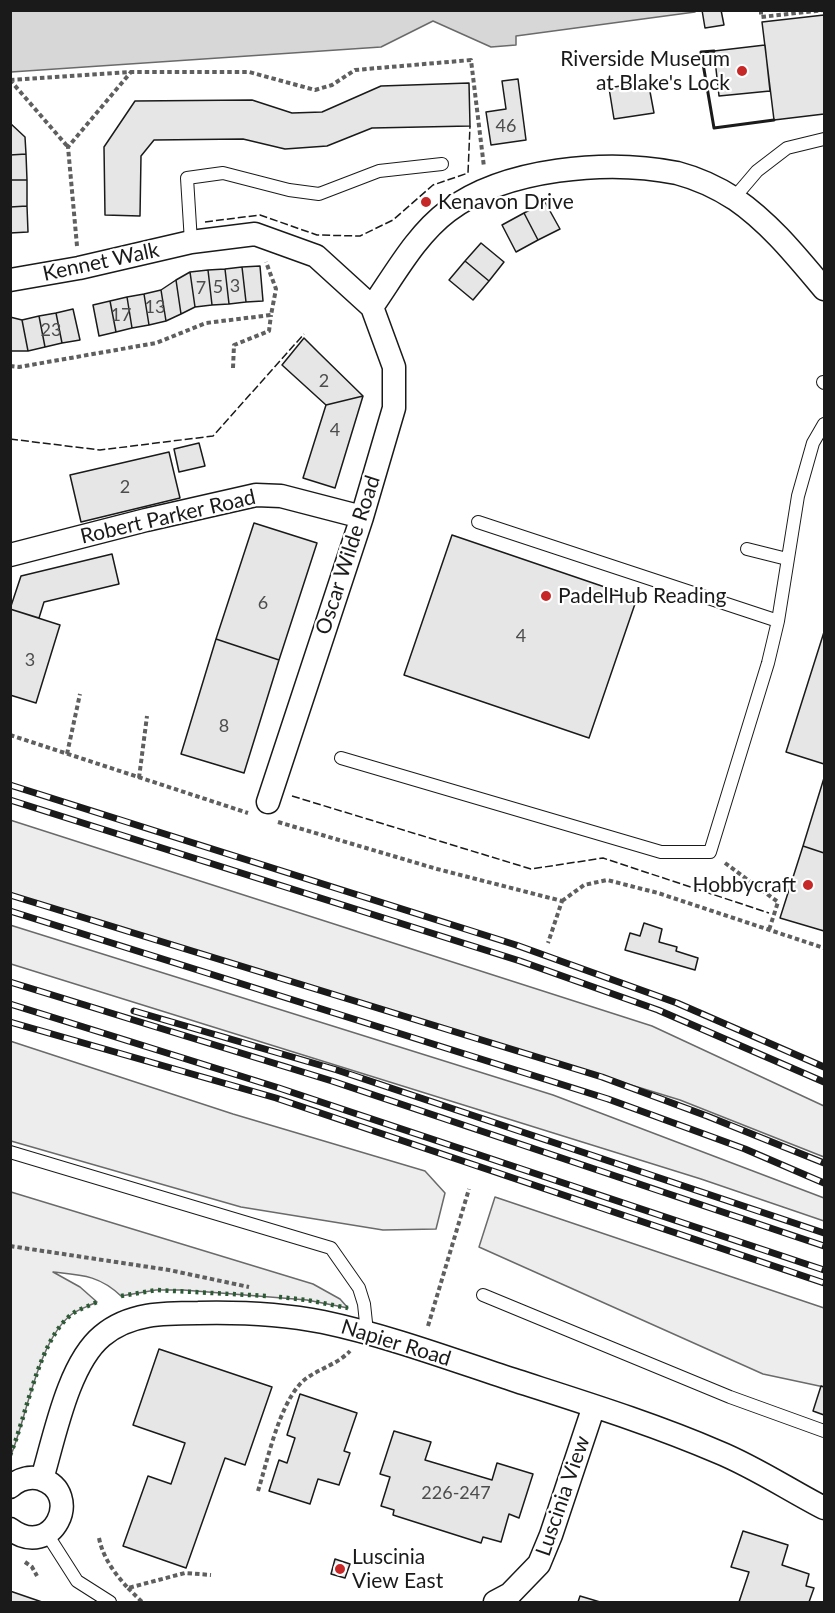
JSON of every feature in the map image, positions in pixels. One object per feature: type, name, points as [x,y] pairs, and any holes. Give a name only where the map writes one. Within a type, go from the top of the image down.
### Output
[{"type":"street","points":[[372,307],[413,247],[432,225],[447,212],[487,188],[513,180],[566,171],[634,168],[679,174],[699,180],[734,198],[774,231],[825,289]]},
{"type":"street","name":"Kennet Walk","points":[[10,280],[79,268],[191,242],[255,234],[316,256],[372,307]]},
{"type":"street","name":"Oscar Wilde Road","points":[[264,812],[362,517],[394,408],[394,367],[372,307]]},
{"type":"street","name":"Robert Parker Road","points":[[10,555],[135,522],[256,495],[281,496],[362,517]]},
{"type":"street","name":"Napier Road","points":[[42,1479],[64,1403],[87,1353],[101,1336],[139,1316],[219,1312],[282,1316],[322,1322],[367,1332],[421,1349],[594,1406],[719,1452],[825,1508]]},
{"type":"street","name":"Luscinia View","points":[[495,1602],[510,1594],[539,1564],[594,1406]]},
{"type":"street","points":[[10,1486],[25,1478],[42,1479],[56,1489],[62,1505],[59,1521],[47,1534],[28,1538],[13,1533]]},
{"type":"lane","points":[[734,198],[757,171],[787,148],[825,139]]},
{"type":"lane","points":[[191,242],[188,178],[223,173],[289,190],[319,194],[380,171],[442,164]]},
{"type":"lane","points":[[341,758],[661,852],[710,852],[768,663],[778,621],[798,496],[813,443],[825,424]]},
{"type":"lane","points":[[478,522],[778,621]]},
{"type":"lane","points":[[747,549],[787,559]]},
{"type":"lane","points":[[10,1152],[331,1248],[359,1288],[364,1304],[367,1332]]},
{"type":"lane","points":[[483,1295],[730,1397],[825,1431]]},
{"type":"lane","points":[[47,1534],[77,1581],[110,1602]]},
{"type":"path","points":[[761,10],[761,17],[824,10]]},
{"type":"path","points":[[10,80],[131,72],[249,72],[315,90],[332,85],[355,70],[471,60],[477,123],[487,188]]},
{"type":"path","points":[[68,147],[131,72]]},
{"type":"path","points":[[10,80],[68,147],[79,268]]},
{"type":"path","points":[[233,368],[234,345],[269,331],[276,289],[255,234]]},
{"type":"path","points":[[10,366],[19,367],[156,343],[206,323],[271,315]]},
{"type":"path","points":[[67,754],[80,694]]},
{"type":"path","points":[[139,778],[147,716]]},
{"type":"path","points":[[10,735],[139,778],[264,812],[437,869],[562,901]]},
{"type":"path","points":[[710,852],[778,902],[769,930]]},
{"type":"path","points":[[548,943],[562,901],[584,885],[607,880],[658,893],[825,948]]},
{"type":"path","points":[[421,1349],[469,1189]]},
{"type":"path","points":[[10,1246],[169,1270],[252,1288]]},
{"type":"path","points":[[258,1491],[286,1403],[302,1382],[343,1359],[367,1332]]},
{"type":"path","points":[[99,1538],[102,1549],[116,1575],[142,1602]]},
{"type":"path","points":[[20,1558],[32,1567],[37,1576]]},
{"type":"path","points":[[128,1588],[185,1573],[211,1575]]},
{"type":"shaded area","points":[[694,10],[695,12],[516,36],[516,45],[491,47],[433,21],[381,47],[11,72],[11,11]]},
{"type":"shaded area","points":[[10,820],[652,1026],[824,1106],[824,1157],[680,1100],[11,895]]},
{"type":"shaded area","points":[[10,925],[553,1095],[824,1198],[824,1221],[701,1179],[11,964]]},
{"type":"shaded area","points":[[10,1041],[233,1114],[425,1171],[445,1193],[436,1229],[383,1230],[241,1207],[11,1141]]},
{"type":"shaded area","points":[[11,1192],[313,1284],[340,1299],[348,1308],[307,1300],[183,1290],[156,1290],[121,1296],[97,1280],[81,1275],[53,1272],[80,1287],[97,1302],[72,1314],[60,1326],[50,1342],[11,1455]]},
{"type":"shaded area","points":[[495,1197],[824,1308],[824,1387],[763,1374],[479,1247]]},
{"type":"building","name":"Riverside Museum at Blake's Lock","points":[[702,10],[721,10],[724,25],[705,28]]},
{"type":"building","points":[[824,15],[824,114],[774,120],[762,22]]},
{"type":"building","name":"Riverside Museum at Blake's Lock","points":[[765,45],[770,91],[719,96],[714,51]]},
{"type":"building","points":[[518,79],[526,140],[491,145],[486,112],[506,109],[502,81]]},
{"type":"building","points":[[648,81],[654,113],[614,119],[609,88]]},
{"type":"building","points":[[469,83],[470,126],[372,128],[327,146],[285,149],[243,139],[154,140],[141,156],[140,216],[105,215],[104,147],[135,101],[252,100],[292,113],[322,112],[381,86]]},
{"type":"building","points":[[10,123],[25,137],[26,154],[10,155]]},
{"type":"building","points":[[26,154],[27,180],[10,180],[10,155]]},
{"type":"building","points":[[10,180],[27,180],[27,206],[10,207]]},
{"type":"building","points":[[545,202],[560,229],[538,240],[524,213]]},
{"type":"building","points":[[27,206],[28,232],[10,233],[10,207]]},
{"type":"building","points":[[524,213],[538,240],[516,252],[502,225]]},
{"type":"building","points":[[481,243],[504,262],[489,281],[465,261]]},
{"type":"building","points":[[465,261],[489,281],[473,300],[449,280]]},
{"type":"building","points":[[260,266],[263,301],[246,302],[242,267]]},
{"type":"building","points":[[242,267],[246,302],[229,304],[225,269]]},
{"type":"building","points":[[225,269],[229,304],[212,305],[208,270]]},
{"type":"building","points":[[208,270],[212,305],[195,307],[190,272]]},
{"type":"building","points":[[190,272],[195,307],[181,314],[176,280]]},
{"type":"building","points":[[176,280],[181,314],[166,321],[161,290]]},
{"type":"building","points":[[161,290],[166,321],[149,325],[144,294]]},
{"type":"building","points":[[144,294],[149,325],[132,328],[127,297]]},
{"type":"building","points":[[127,297],[132,328],[116,332],[110,301]]},
{"type":"building","points":[[110,301],[116,332],[99,336],[93,305]]},
{"type":"building","points":[[73,309],[80,340],[62,343],[56,313]]},
{"type":"building","points":[[56,313],[62,343],[45,347],[39,316]]},
{"type":"building","points":[[39,316],[45,347],[28,351],[22,320]]},
{"type":"building","points":[[10,317],[22,320],[28,351],[11,351]]},
{"type":"building","points":[[304,338],[363,396],[326,405],[282,365]]},
{"type":"building","points":[[363,396],[335,488],[303,478],[326,405]]},
{"type":"building","points":[[199,443],[205,466],[179,472],[174,449]]},
{"type":"building","points":[[169,452],[180,498],[81,522],[70,475]]},
{"type":"building","points":[[254,523],[317,543],[279,660],[216,639]]},
{"type":"building","points":[[452,535],[637,598],[589,738],[404,675]]},
{"type":"building","points":[[112,554],[119,584],[44,602],[39,618],[10,609],[21,576]]},
{"type":"building","points":[[10,609],[60,625],[36,703],[10,695]]},
{"type":"building","points":[[824,632],[824,764],[786,752]]},
{"type":"building","points":[[216,639],[279,660],[244,773],[181,754]]},
{"type":"building","points":[[824,778],[824,853],[803,846]]},
{"type":"building","name":"Hobbycraft","points":[[803,846],[824,853],[824,931],[780,918]]},
{"type":"building","points":[[644,923],[662,929],[659,942],[677,947],[676,951],[698,958],[695,970],[625,950],[630,933],[640,936]]},
{"type":"building","points":[[159,1349],[272,1387],[245,1465],[225,1458],[186,1568],[123,1546],[148,1476],[171,1484],[185,1443],[133,1425]]},
{"type":"building","points":[[821,1386],[824,1387],[824,1415],[813,1411]]},
{"type":"building","points":[[300,1394],[357,1413],[344,1451],[350,1453],[339,1485],[318,1479],[310,1504],[269,1491],[279,1460],[287,1463],[295,1438],[287,1435]]},
{"type":"building","points":[[394,1431],[431,1442],[425,1460],[492,1480],[497,1463],[533,1474],[519,1518],[509,1514],[501,1542],[483,1537],[481,1543],[393,1515],[394,1510],[381,1506],[390,1477],[380,1474]]},
{"type":"building","points":[[743,1531],[788,1545],[782,1565],[809,1574],[806,1586],[814,1588],[809,1602],[739,1602],[749,1572],[731,1567]]},
{"type":"building","name":"Luscinia View East","points":[[335,1559],[350,1564],[345,1578],[331,1574]]},
{"type":"building","points":[[10,1591],[42,1602],[10,1602]]},
{"type":"building","points":[[580,1596],[600,1602],[578,1602]]},
{"type":"railway","points":[[10,785],[516,945],[677,1003],[824,1067]]},
{"type":"railway","points":[[10,800],[520,961],[658,1010],[824,1082]]},
{"type":"railway","points":[[10,895],[602,1077],[824,1163]]},
{"type":"railway","points":[[10,911],[608,1099],[745,1149],[824,1183]]},
{"type":"railway","points":[[10,982],[332,1081],[824,1246]]},
{"type":"railway","points":[[10,1004],[279,1088],[824,1270]]},
{"type":"railway","points":[[134,1011],[337,1070],[824,1233]]},
{"type":"railway","points":[[10,1022],[276,1098],[824,1283]]},
{"type":"hedge","points":[[121,1296],[156,1290],[268,1296]]},
{"type":"hedge","points":[[279,1297],[348,1308]]},
{"type":"hedge","points":[[10,1455],[50,1342],[60,1326],[72,1314],[97,1302]]},
{"type":"fence","points":[[205,222],[260,215],[317,235],[360,236],[393,220],[433,185],[468,173],[470,126]]},
{"type":"fence","points":[[10,439],[100,450],[213,436],[304,334]]},
{"type":"fence","points":[[292,796],[531,869],[603,858],[769,913]]},
{"type":"wall","points":[[714,51],[701,52],[714,128],[774,120]]},
{"type":"place","name":"Riverside Museum at Blake's Lock","points":[[742,71]]},
{"type":"place","name":"Kenavon Drive","points":[[426,202]]},
{"type":"place","name":"PadelHub Reading","points":[[546,596]]},
{"type":"place","name":"Hobbycraft","points":[[808,885]]},
{"type":"place","name":"Luscinia View East","points":[[340,1569]]}]
